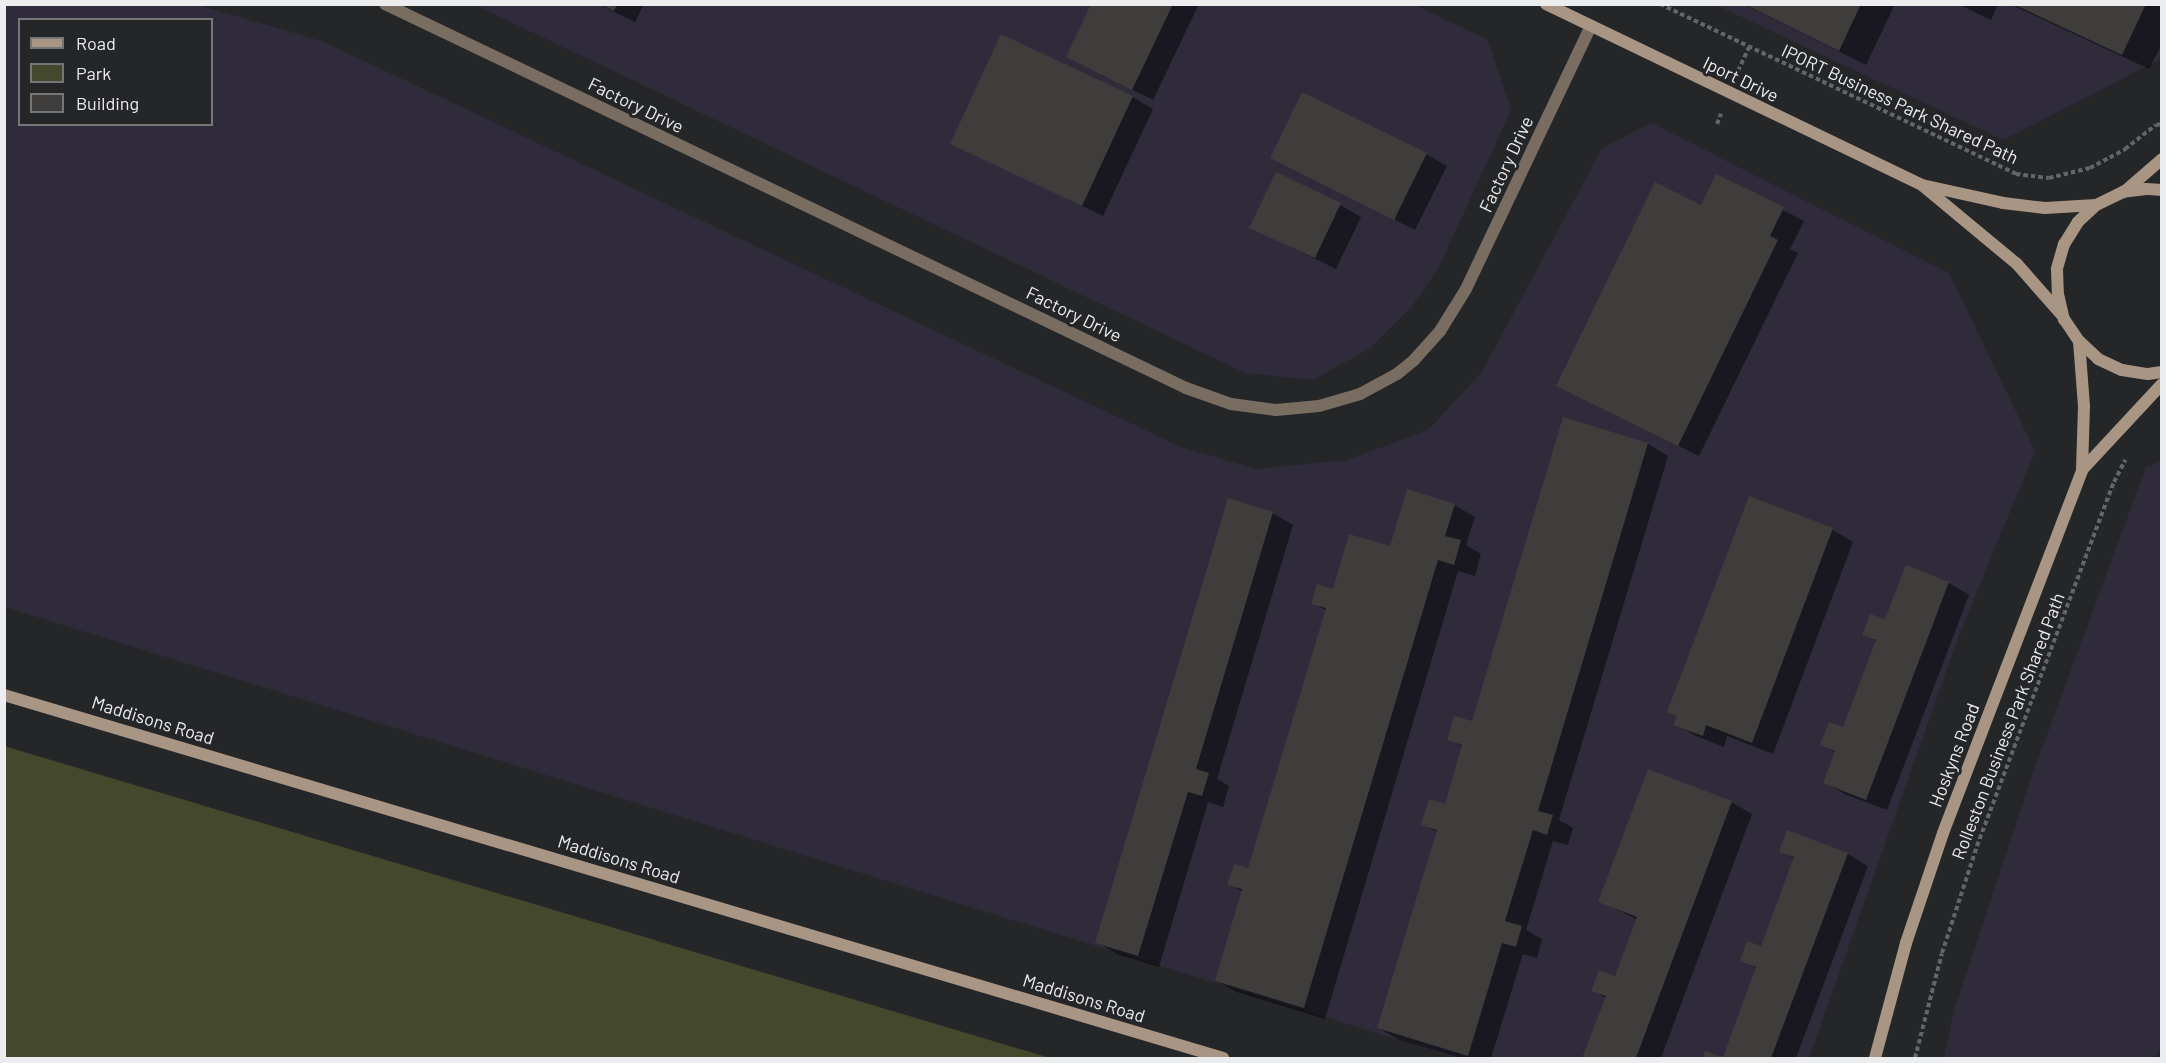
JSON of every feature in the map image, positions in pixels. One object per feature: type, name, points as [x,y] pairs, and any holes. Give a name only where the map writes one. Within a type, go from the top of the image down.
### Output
[{"type":"street","name":"Factory Drive","points":[[385,4],[1186,388],[1231,404],[1276,410],[1318,406],[1360,394],[1397,374],[1414,360],[1440,331],[1466,289],[1591,26]]},
{"type":"street","name":"Iport Drive","points":[[1546,4],[1922,185],[2017,264],[2064,319],[2079,341]]},
{"type":"street","points":[[2064,319],[2058,294],[2060,261],[2064,244],[2078,222],[2096,205],[2123,192],[2162,159]]},
{"type":"street","name":"Iport Drive","points":[[1922,185],[2045,208],[2096,205]]},
{"type":"street","points":[[2123,192],[2146,189],[2162,190]]},
{"type":"street","points":[[2079,341],[2098,358],[2122,370],[2148,374],[2162,372]]},
{"type":"street","name":"Hoskyns Road","points":[[1875,1059],[1906,943],[1943,833],[2082,470],[2084,406],[2079,341]]},
{"type":"street","name":"Hoskyns Road","points":[[2082,470],[2162,384]]},
{"type":"street","name":"Maddisons Road","points":[[4,695],[1223,1059]]},
{"type":"path","name":"IPORT Business Park Shared Path","points":[[1660,4],[1999,169],[2031,178],[2072,174],[2090,168],[2125,149],[2156,125],[2162,124]]},
{"type":"path","points":[[1742,61],[1749,47]]},
{"type":"path","name":"Rolleston Business Park Shared Path","points":[[1915,1059],[1942,953],[1977,846],[2114,482],[2129,454]]},
{"type":"shaded area","points":[[4,5],[198,5],[322,41],[1181,447],[1256,469],[1347,460],[1428,430],[1482,372],[1602,148],[1651,123],[1949,273],[2035,451],[1960,633],[1809,1058],[1457,1058],[5,607]]},
{"type":"shaded area","points":[[475,5],[1415,5],[1488,40],[1511,110],[1439,267],[1411,308],[1369,349],[1313,380],[1245,373]]},
{"type":"shaded area","points":[[1716,5],[2161,5],[2161,59],[2003,140]]},
{"type":"shaded area","points":[[2161,461],[2161,1046],[2154,1058],[1944,1058],[1954,1011],[2031,778],[2146,467]]},
{"type":"green space","points":[[4,746],[1050,1058],[5,1058]]},
{"type":"building","points":[[600,4],[617,4],[614,11]]},
{"type":"building","points":[[1091,4],[1173,4],[1132,90],[1066,57]]},
{"type":"building","points":[[1744,4],[1861,4],[1839,51]]},
{"type":"building","points":[[2013,4],[2146,4],[2122,55]]},
{"type":"building","points":[[1001,34],[1133,96],[1082,206],[950,144]]},
{"type":"building","points":[[1302,92],[1427,153],[1394,220],[1270,158]]},
{"type":"building","points":[[1276,172],[1341,203],[1315,258],[1249,228]]},
{"type":"building","points":[[1716,174],[1784,207],[1770,236],[1778,240],[1678,446],[1556,386],[1655,182],[1701,205]]},
{"type":"building","points":[[1563,417],[1648,443],[1538,811],[1553,815],[1547,835],[1533,830],[1505,921],[1522,926],[1516,947],[1502,943],[1468,1056],[1377,1028],[1437,830],[1421,825],[1429,799],[1445,804],[1462,745],[1447,740],[1454,716],[1472,721]]},
{"type":"building","points":[[1407,489],[1455,504],[1445,536],[1461,540],[1454,565],[1438,560],[1304,1008],[1215,981],[1242,889],[1227,885],[1234,864],[1248,868],[1326,608],[1311,604],[1317,584],[1333,589],[1349,534],[1390,546]]},
{"type":"building","points":[[1749,496],[1833,528],[1752,743],[1706,725],[1703,736],[1673,725],[1677,716],[1667,712]]},
{"type":"building","points":[[1228,498],[1273,512],[1196,769],[1209,773],[1202,796],[1188,792],[1138,956],[1095,943]]},
{"type":"building","points":[[1906,565],[1949,582],[1866,800],[1823,783],[1835,751],[1820,745],[1829,722],[1843,727],[1876,640],[1862,635],[1870,614],[1885,619]]},
{"type":"building","points":[[1648,769],[1732,801],[1636,1058],[1582,1058],[1606,996],[1591,991],[1599,970],[1615,976],[1637,917],[1598,902]]},
{"type":"building","points":[[1787,830],[1848,853],[1771,1058],[1703,1058],[1705,1051],[1723,1057],[1756,967],[1740,961],[1747,941],[1761,946],[1794,857],[1779,852]]}]
